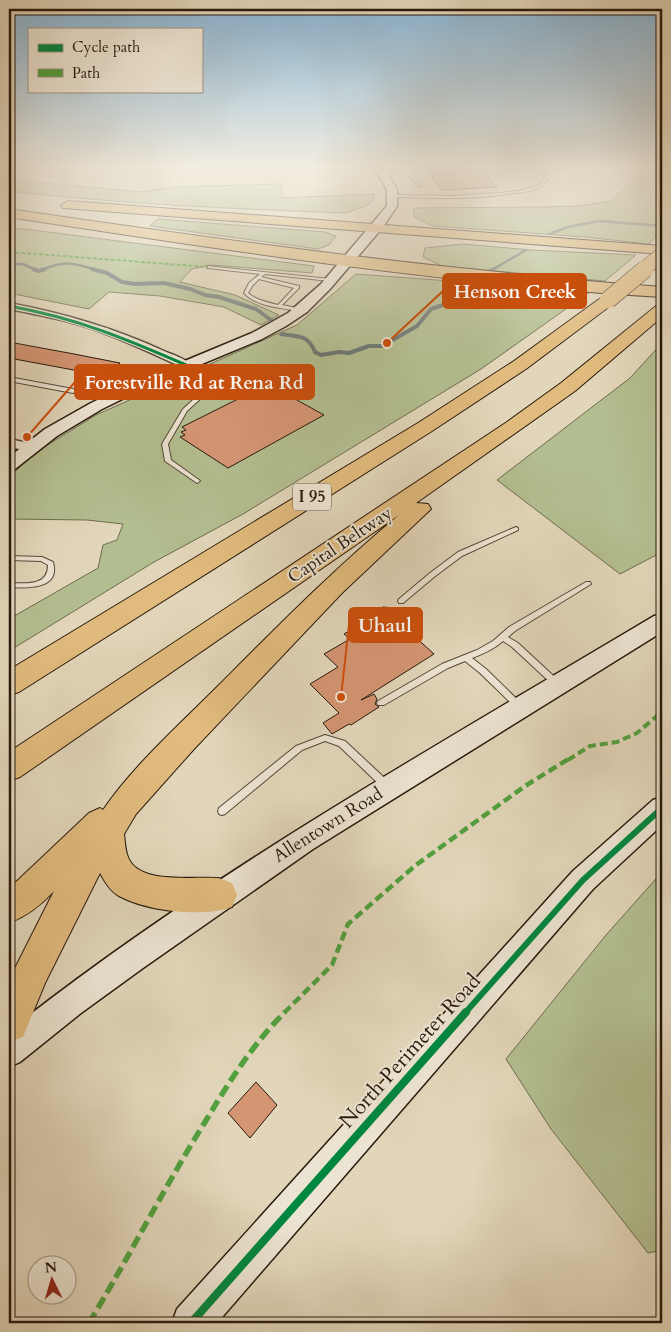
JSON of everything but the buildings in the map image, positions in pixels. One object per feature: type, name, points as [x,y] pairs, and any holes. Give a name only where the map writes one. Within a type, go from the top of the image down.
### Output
[{"type":"highway","points":[[121,230],[346,262],[485,277],[662,292]]},
{"type":"highway","points":[[375,230],[662,252]]},
{"type":"highway","name":"I 95","points":[[9,684],[520,365],[608,300],[662,252]]},
{"type":"highway","name":"Capital Beltway","points":[[9,768],[514,426],[568,387],[662,309]]},
{"type":"highway","points":[[9,1023],[32,970],[88,862],[116,817],[253,668],[356,564],[446,490],[514,426]]},
{"type":"highway","points":[[116,817],[112,864],[125,881],[134,887],[159,892],[220,895]]},
{"type":"highway","points":[[9,906],[28,894],[91,831],[116,817]]},
{"type":"main road","points":[[9,466],[29,447],[76,416],[286,320],[300,310],[330,280],[373,230]]},
{"type":"main road","name":"Allentown Road","points":[[9,1052],[132,956],[303,840],[662,622]]},
{"type":"main road","name":"North Perimeter Road","points":[[191,1323],[583,880],[662,808]]},
{"type":"street","points":[[9,306],[77,322],[117,335],[180,368]]},
{"type":"street","points":[[9,443],[29,447]]},
{"type":"lane","points":[[208,268],[330,280]]},
{"type":"lane","points":[[264,273],[248,287],[246,293],[248,296],[300,310]]},
{"type":"lane","points":[[258,278],[297,287],[280,306]]},
{"type":"lane","points":[[180,368],[207,390],[185,410],[165,444],[168,461],[197,481]]},
{"type":"lane","points":[[9,379],[73,392]]},
{"type":"lane","points":[[401,601],[460,554],[516,529]]},
{"type":"lane","points":[[9,558],[45,560],[52,564],[52,568],[46,580],[39,584],[9,585]]},
{"type":"lane","points":[[381,703],[445,666],[480,652],[519,625],[588,584]]},
{"type":"lane","points":[[503,637],[515,645],[558,685]]},
{"type":"lane","points":[[466,658],[483,671],[521,708]]},
{"type":"lane","points":[[222,811],[299,748],[325,738],[342,743],[389,788]]},
{"type":"green space","points":[[9,230],[33,230],[314,266],[312,273],[211,265],[192,269],[180,282],[235,295],[279,315],[261,325],[224,307],[160,296],[109,292],[89,309],[9,293]]},
{"type":"green space","points":[[180,230],[301,230],[325,232],[336,236],[329,245],[318,249]]},
{"type":"green space","points":[[490,230],[661,230],[649,244]]},
{"type":"green space","points":[[463,244],[531,250],[636,255],[605,281],[442,266],[423,257],[425,248]]},
{"type":"green space","points":[[356,274],[463,282],[477,285],[590,292],[481,369],[243,514],[154,562],[9,651],[9,619],[98,568],[103,545],[117,540],[123,524],[87,520],[9,519],[10,476],[36,452],[96,415],[297,325]]},
{"type":"green space","points":[[662,343],[662,552],[620,574],[497,480],[630,378]]},
{"type":"green space","points":[[662,872],[662,1250],[648,1253],[551,1129],[506,1059],[606,935]]},
{"type":"waterway","points":[[549,234],[559,230]]},
{"type":"waterway","points":[[492,270],[526,250]]},
{"type":"waterway","points":[[9,264],[23,264],[36,270]]},
{"type":"waterway","points":[[42,270],[63,264],[97,270]]},
{"type":"waterway","points":[[92,269],[107,273],[122,282],[135,284],[164,283],[190,289],[205,295],[219,297],[256,309],[271,320]]},
{"type":"waterway","points":[[36,270],[42,270]]},
{"type":"waterway","points":[[281,334],[306,339],[315,352],[321,355],[339,352],[349,353],[369,346],[382,346],[417,326],[431,309],[449,303],[474,283]]},
{"type":"marked path","points":[[9,252],[208,267]]},
{"type":"marked path","points":[[89,1323],[124,1266],[184,1156],[237,1069],[262,1035],[332,965],[348,924],[416,865],[525,786],[590,746],[617,742],[637,733],[657,716],[662,705]]},
{"type":"cycle path","points":[[9,306],[91,325],[127,338],[186,365]]},
{"type":"cycle path","points":[[191,1323],[583,880],[662,808]]},
{"type":"place","name":"Henson Creek","points":[[387,343]]},
{"type":"place","name":"Forestville Rd at Rena Rd","points":[[27,437]]},
{"type":"place","name":"Uhaul","points":[[341,697]]}]
